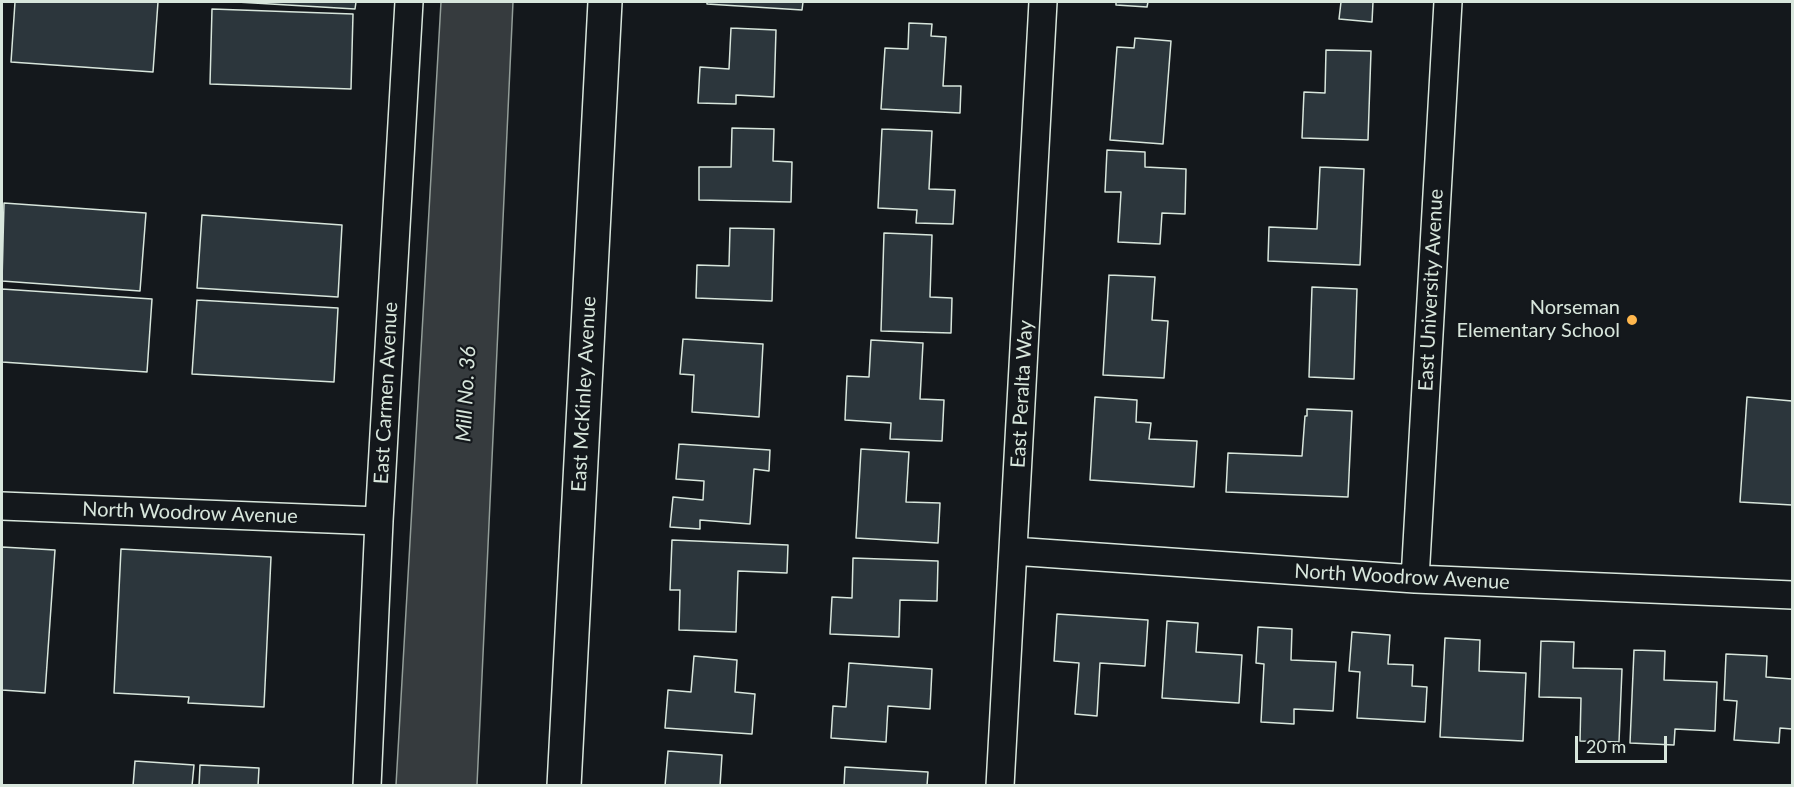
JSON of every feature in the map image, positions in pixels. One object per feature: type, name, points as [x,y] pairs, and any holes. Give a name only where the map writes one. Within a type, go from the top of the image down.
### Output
[{"type":"main road","name":"East McKinley Avenue","points":[[564,786],[605,2]]},
{"type":"street","name":"East Carmen Avenue","points":[[367,786],[379,521],[409,2]]},
{"type":"street","name":"East Peralta Way","points":[[1000,786],[1043,2]]},
{"type":"street","name":"East University Avenue","points":[[1415,579],[1448,2]]},
{"type":"street","name":"North Woodrow Avenue","points":[[2,506],[379,521]]},
{"type":"street","name":"North Woodrow Avenue","points":[[1013,551],[1415,579],[1792,595]]},
{"type":"water","name":"Mill No. 36","points":[[441,2],[513,2],[477,785],[396,785]]},
{"type":"building","points":[[15,2],[158,2],[153,72],[11,62]]},
{"type":"building","points":[[237,2],[356,2],[355,9]]},
{"type":"building","points":[[707,2],[803,2],[802,10],[707,4]]},
{"type":"building","points":[[1116,2],[1148,2],[1147,7],[1116,5]]},
{"type":"building","points":[[1341,2],[1373,2],[1372,22],[1339,19]]},
{"type":"building","points":[[212,9],[353,14],[351,89],[210,84]]},
{"type":"building","points":[[909,23],[932,24],[931,36],[946,37],[943,86],[961,86],[960,113],[881,109],[885,48],[908,49]]},
{"type":"building","points":[[731,28],[776,30],[774,97],[736,95],[736,104],[698,103],[700,67],[729,69]]},
{"type":"building","points":[[1135,38],[1171,41],[1163,144],[1110,140],[1117,47],[1134,48]]},
{"type":"building","points":[[1326,50],[1371,51],[1368,140],[1302,138],[1304,92],[1325,93]]},
{"type":"building","points":[[732,128],[774,129],[773,161],[792,162],[791,202],[699,200],[699,167],[731,167]]},
{"type":"building","points":[[882,129],[932,131],[929,189],[955,190],[953,224],[916,223],[917,210],[878,208]]},
{"type":"building","points":[[1107,150],[1145,152],[1145,167],[1186,169],[1185,214],[1162,213],[1160,244],[1118,242],[1121,192],[1105,192]]},
{"type":"building","points":[[1320,167],[1364,169],[1360,265],[1268,261],[1269,227],[1317,229]]},
{"type":"building","points":[[4,203],[146,213],[140,291],[2,281]]},
{"type":"building","points":[[202,215],[342,225],[338,297],[197,288]]},
{"type":"building","points":[[730,228],[774,229],[772,301],[696,298],[697,265],[729,266]]},
{"type":"building","points":[[884,233],[932,235],[930,297],[952,298],[951,333],[881,331]]},
{"type":"building","points":[[1109,275],[1155,277],[1152,320],[1168,321],[1164,378],[1103,375]]},
{"type":"building","points":[[1312,287],[1357,289],[1354,379],[1309,377]]},
{"type":"building","points":[[2,289],[152,299],[147,372],[2,362]]},
{"type":"building","points":[[197,300],[338,308],[334,382],[192,374]]},
{"type":"building","points":[[683,339],[763,344],[759,417],[692,412],[694,375],[680,374]]},
{"type":"building","points":[[871,340],[923,343],[920,399],[944,400],[942,441],[890,439],[891,423],[845,420],[847,376],[869,377]]},
{"type":"building","points":[[1095,397],[1137,400],[1136,422],[1151,423],[1149,439],[1197,441],[1194,487],[1090,480]]},
{"type":"building","points":[[1747,397],[1792,401],[1792,505],[1740,502]]},
{"type":"building","points":[[1307,409],[1352,411],[1348,497],[1226,492],[1228,453],[1302,456]]},
{"type":"building","points":[[679,444],[770,450],[769,471],[754,469],[750,524],[700,520],[700,529],[670,527],[673,497],[703,500],[704,481],[676,479]]},
{"type":"building","points":[[861,449],[909,452],[906,502],[940,503],[938,543],[856,538]]},
{"type":"building","points":[[672,540],[788,545],[787,573],[738,571],[736,632],[679,630],[680,590],[670,590]]},
{"type":"building","points":[[2,547],[55,550],[45,693],[2,690]]},
{"type":"building","points":[[121,549],[271,557],[264,707],[188,703],[189,697],[114,693]]},
{"type":"building","points":[[853,558],[938,561],[937,601],[900,600],[899,637],[830,634],[832,597],[852,598]]},
{"type":"building","points":[[1057,614],[1148,620],[1145,666],[1100,663],[1097,716],[1075,714],[1079,663],[1054,661]]},
{"type":"building","points":[[1167,621],[1198,623],[1196,652],[1242,655],[1239,703],[1162,698]]},
{"type":"building","points":[[1258,627],[1292,629],[1291,660],[1336,662],[1333,711],[1294,709],[1294,724],[1261,722],[1264,664],[1256,663]]},
{"type":"building","points":[[1352,632],[1390,635],[1388,664],[1413,665],[1412,686],[1427,687],[1425,722],[1357,718],[1360,672],[1349,671]]},
{"type":"building","points":[[1445,638],[1480,640],[1479,671],[1526,673],[1523,741],[1440,737]]},
{"type":"building","points":[[1541,641],[1574,642],[1573,668],[1622,669],[1619,742],[1580,741],[1581,698],[1539,697]]},
{"type":"building","points":[[1634,650],[1665,651],[1664,680],[1717,682],[1715,731],[1675,729],[1674,745],[1630,743]]},
{"type":"building","points":[[1726,654],[1767,656],[1766,677],[1792,679],[1792,729],[1780,728],[1779,743],[1734,740],[1737,701],[1724,700]]},
{"type":"building","points":[[694,656],[737,660],[735,692],[755,694],[752,734],[665,728],[668,690],[691,692]]},
{"type":"building","points":[[849,663],[932,669],[930,709],[888,706],[886,742],[831,738],[833,706],[846,707]]},
{"type":"building","points":[[668,751],[722,755],[720,786],[665,786]]},
{"type":"building","points":[[135,761],[194,765],[192,786],[133,786]]},
{"type":"building","points":[[200,765],[259,768],[258,786],[199,786]]},
{"type":"building","points":[[845,767],[928,772],[927,786],[844,786]]},
{"type":"place","name":"Norseman Elementary School","points":[[1632,320]]}]
